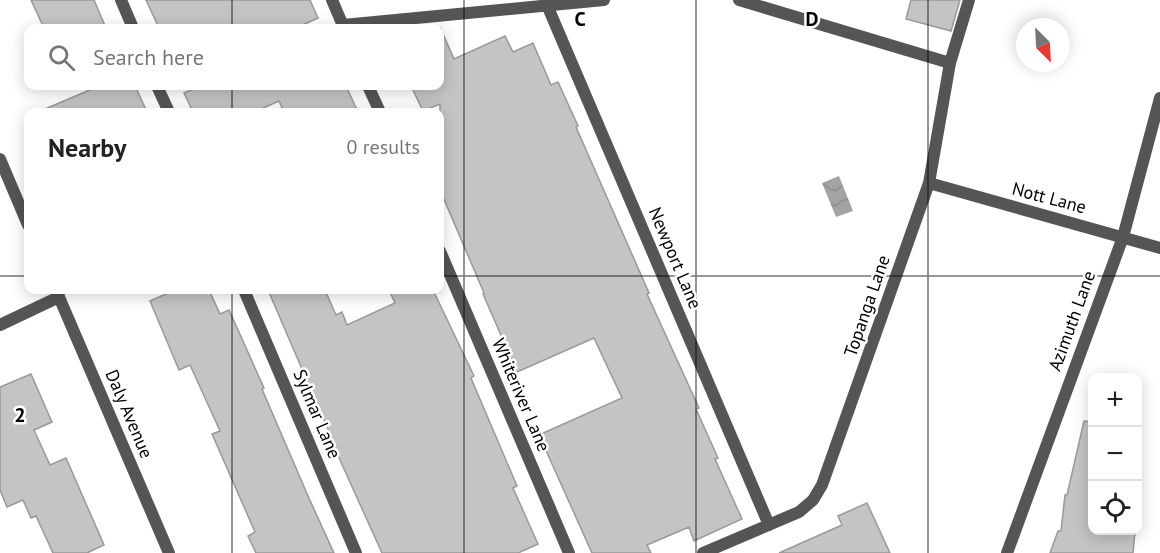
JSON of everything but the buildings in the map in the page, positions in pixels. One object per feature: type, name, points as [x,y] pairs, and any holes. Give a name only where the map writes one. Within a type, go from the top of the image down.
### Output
[{"type":"street","points":[[121,0],[131,24]]},
{"type":"street","points":[[332,0],[342,24]]},
{"type":"street","points":[[372,24],[604,0]]},
{"type":"street","points":[[739,0],[950,63]]},
{"type":"street","name":"Topanga Lane","points":[[703,553],[799,512],[813,500],[822,485],[929,183],[950,63],[969,0]]},
{"type":"street","name":"Newport Lane","points":[[547,6],[769,525]]},
{"type":"street","points":[[159,90],[167,108]]},
{"type":"street","points":[[371,90],[378,108]]},
{"type":"street","name":"Azimuth Lane","points":[[1007,553],[1123,237],[1160,98]]},
{"type":"street","points":[[0,159],[24,216]]},
{"type":"street","name":"Nott Lane","points":[[929,183],[1160,248]]},
{"type":"street","name":"Whiteriver Lane","points":[[444,260],[569,553]]},
{"type":"street","points":[[0,325],[56,294]]},
{"type":"street","name":"Daly Avenue","points":[[58,294],[169,553]]},
{"type":"street","name":"Sylmar Lane","points":[[246,294],[356,553]]},
{"type":"water","points":[[839,176],[853,211],[836,217],[822,183]]}]
